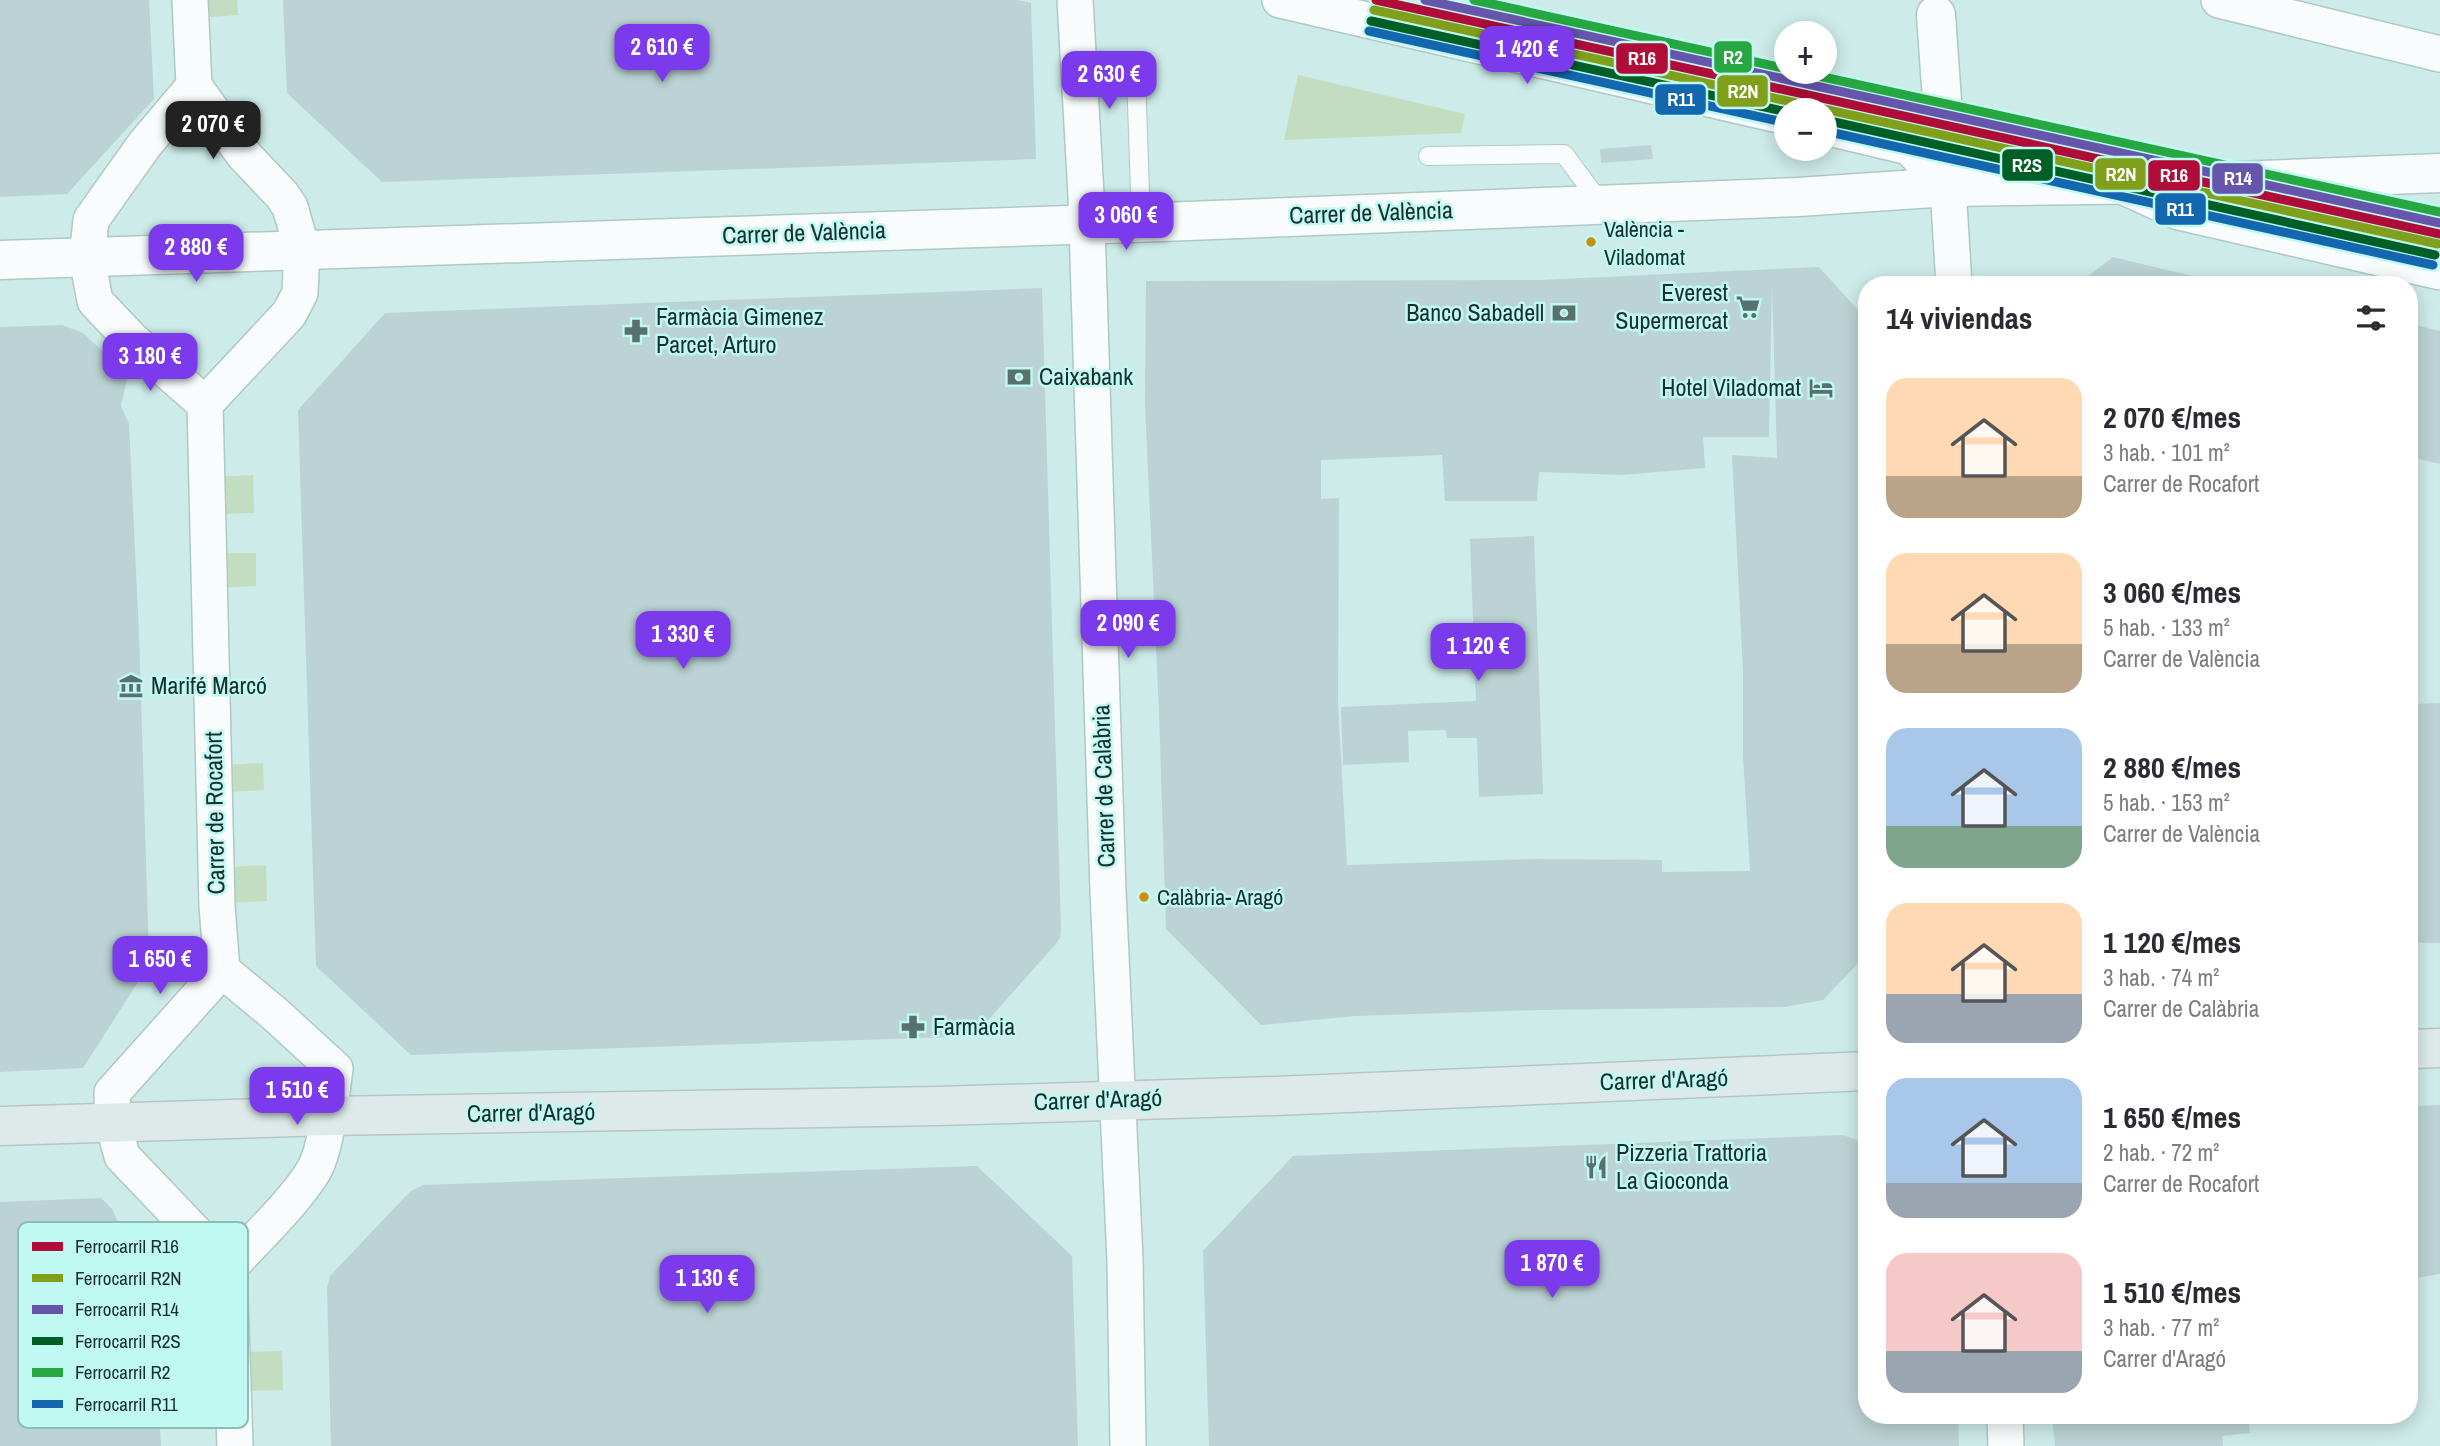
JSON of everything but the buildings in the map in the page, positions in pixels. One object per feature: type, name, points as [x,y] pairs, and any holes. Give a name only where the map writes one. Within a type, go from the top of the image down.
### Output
[{"type":"main road","points":[[2418,1049],[2440,1048]]},
{"type":"main road","name":"Carrer d'Aragó","points":[[0,1126],[328,1116],[938,1106],[1275,1096],[1858,1072]]},
{"type":"street","points":[[190,0],[194,86],[244,155],[290,207],[302,249],[300,293],[289,314],[205,404],[132,340],[95,301],[87,258],[90,225],[95,214],[145,144],[194,86]]},
{"type":"street","name":"Carrer de Calàbria","points":[[1075,0],[1086,224],[1108,911],[1125,1261],[1128,1446]]},
{"type":"street","points":[[1280,0],[1774,114]]},
{"type":"street","points":[[2221,0],[2440,54]]},
{"type":"street","points":[[1936,7],[1953,276]]},
{"type":"street","points":[[1837,130],[1909,147],[1948,187]]},
{"type":"street","name":"Carrer de València","points":[[0,260],[1602,205],[1798,197],[1948,187],[2440,173]]},
{"type":"street","points":[[2118,184],[2179,212],[2440,272]]},
{"type":"street","name":"Carrer de Rocafort","points":[[205,404],[217,906],[222,970]]},
{"type":"street","points":[[184,1222],[122,1156],[113,1123],[112,1093],[222,970],[335,1069],[328,1116],[315,1168],[248,1247]]},
{"type":"street","points":[[2005,1424],[2006,1446]]},
{"type":"street","points":[[234,1428],[235,1446]]},
{"type":"lane","points":[[1136,75],[1141,222]]},
{"type":"lane","points":[[1428,156],[1564,154],[1602,205]]},
{"type":"green space","points":[[199,0],[237,0],[238,15],[199,18]]},
{"type":"green space","points":[[1298,75],[1465,114],[1461,133],[1284,140]]},
{"type":"green space","points":[[253,475],[254,513],[215,514],[214,477]]},
{"type":"green space","points":[[217,553],[256,553],[256,586],[218,588]]},
{"type":"green space","points":[[263,763],[264,790],[224,792],[224,765]]},
{"type":"green space","points":[[266,865],[267,901],[228,903],[228,867]]},
{"type":"green space","points":[[282,1351],[283,1390],[248,1391],[248,1352]]},
{"type":"rail line","name":"R16","points":[[1376,0],[2440,234]]},
{"type":"rail line","name":"R14","points":[[1425,0],[2440,223]]},
{"type":"rail line","name":"R2","points":[[1474,0],[1774,66]]},
{"type":"rail line","name":"R2N","points":[[1374,10],[2438,244]]},
{"type":"rail line","name":"R2S","points":[[1371,21],[1774,109]]},
{"type":"rail line","name":"R11","points":[[1369,31],[1774,120]]},
{"type":"rail line","name":"R2","points":[[1837,80],[2440,212]]},
{"type":"rail line","name":"R2S","points":[[1837,123],[2435,255]]},
{"type":"rail line","name":"R11","points":[[1837,134],[2433,265]]},
{"type":"place","name":"València - Viladomat","points":[[1591,242]]},
{"type":"place","name":"Everest Supermercat","points":[[1748,307]]},
{"type":"place","name":"Banco Sabadell","points":[[1564,313]]},
{"type":"place","name":"Farmàcia Gimenez Parcet, Arturo","points":[[636,331]]},
{"type":"place","name":"Caixabank","points":[[1019,377]]},
{"type":"place","name":"Hotel Viladomat","points":[[1821,388]]},
{"type":"place","name":"Marifé Marcó","points":[[131,686]]},
{"type":"place","name":"Calàbria- Aragó","points":[[1144,897]]},
{"type":"place","name":"Farmàcia","points":[[913,1027]]},
{"type":"place","name":"Pizzeria Trattoria La Gioconda","points":[[1596,1167]]}]
